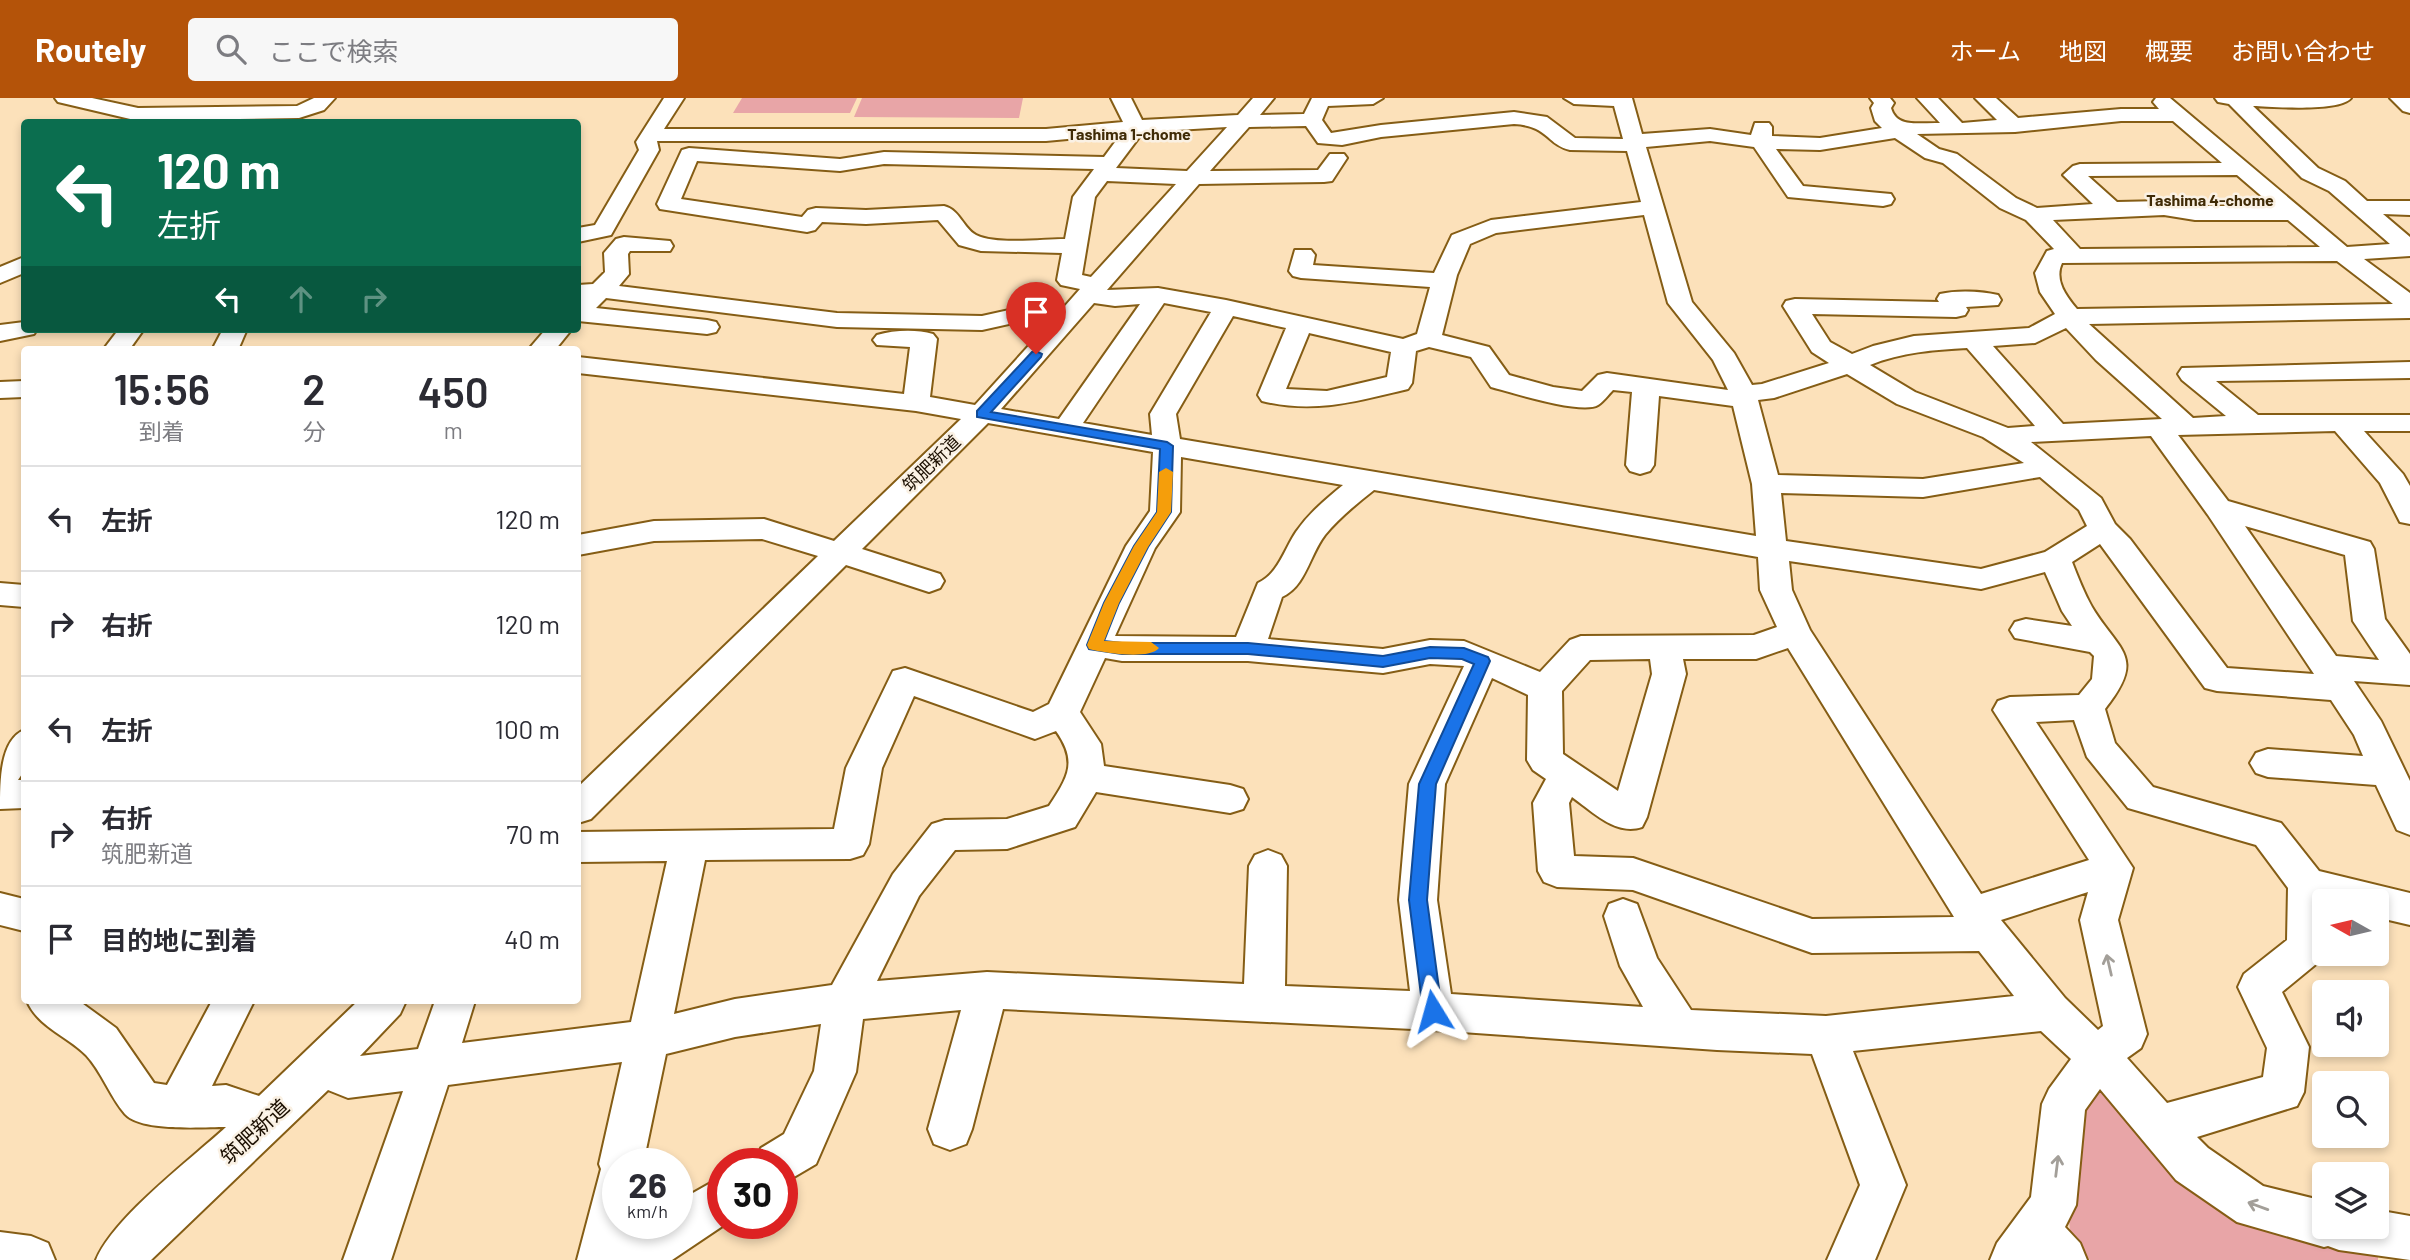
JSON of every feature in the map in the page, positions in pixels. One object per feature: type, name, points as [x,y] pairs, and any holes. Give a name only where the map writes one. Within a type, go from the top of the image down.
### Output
[{"type":"street","points":[[65,98],[152,119]]},
{"type":"street","points":[[138,114],[299,111],[317,106],[325,98]]},
{"type":"street","points":[[581,234],[603,230],[674,98]]},
{"type":"street","points":[[1121,98],[1136,128]]},
{"type":"street","name":"筑肥新道","points":[[581,806],[982,414],[1265,98]]},
{"type":"street","points":[[1312,120],[1320,100],[1373,98]]},
{"type":"street","points":[[1574,98],[1622,99],[1655,207],[1680,303],[1725,358],[1743,397],[1766,484],[1776,590],[1795,633],[1981,924],[2074,1034],[2192,1164],[2253,1206],[2312,1221]]},
{"type":"street","points":[[1880,98],[1884,103],[1881,108],[1885,121],[1931,154],[1950,158],[2008,203],[2034,215],[2045,223],[2060,245],[2073,255]]},
{"type":"street","points":[[1927,98],[1957,129]]},
{"type":"street","points":[[1985,98],[2015,126]]},
{"type":"street","points":[[2158,98],[2342,254],[2410,305]]},
{"type":"street","points":[[2230,99],[2289,102],[2341,98]]},
{"type":"street","points":[[2400,98],[2410,107]]},
{"type":"street","points":[[2230,99],[2311,173],[2337,186],[2410,249]]},
{"type":"street","points":[[1312,120],[1325,139],[1381,131],[1535,118],[1544,120],[1570,144],[1636,143],[1710,135],[1761,142],[1820,144],[1897,130],[2015,126],[2121,115],[2179,115]]},
{"type":"street","points":[[649,142],[1046,135],[1245,120],[1312,120]]},
{"type":"street","points":[[1782,120],[1762,120],[1761,142],[1796,192],[1883,199]]},
{"type":"street","points":[[1087,298],[1069,280],[1084,197],[1136,128]]},
{"type":"street","points":[[649,142],[689,154],[841,165],[884,158],[1105,169],[1194,178],[1324,176],[1337,158]]},
{"type":"street","points":[[689,154],[668,204],[807,225],[816,215],[866,217],[944,213],[967,240],[989,246],[1075,246]]},
{"type":"street","points":[[2112,209],[2074,175],[2080,170],[2243,169]]},
{"type":"street","points":[[2277,198],[2410,208]]},
{"type":"street","points":[[1300,324],[1271,396],[1314,400],[1343,397],[1368,388],[1407,392],[1416,343],[1460,240],[1491,226],[1655,207]]},
{"type":"street","points":[[2034,215],[2164,208],[2195,213],[2294,213]]},
{"type":"street","points":[[583,303],[617,274],[616,253],[624,244],[662,246]]},
{"type":"street","points":[[2410,249],[2342,254],[2055,256],[2047,266],[2046,278],[2068,317],[2171,426],[2218,508],[2369,730],[2410,820]]},
{"type":"street","points":[[1303,256],[1301,271],[1444,281]]},
{"type":"street","points":[[0,276],[21,266]]},
{"type":"street","points":[[1066,428],[1158,295]]},
{"type":"street","points":[[583,303],[837,320],[982,323],[1087,298],[1115,299],[1158,295],[1300,324],[1480,352],[1500,381],[1551,396],[1587,400],[1607,381],[1646,388],[1743,397],[1851,364],[1882,351],[1914,344],[2035,335],[2068,317],[2410,311]]},
{"type":"street","points":[[1989,300],[1949,299],[1956,310],[1795,306],[1821,347],[1906,398],[1993,431],[2032,455],[2091,505],[2103,529],[2119,546],[2217,679],[2407,674],[2369,621],[2359,549],[2218,508]]},
{"type":"street","points":[[583,303],[844,341],[924,339],[916,403]]},
{"type":"street","points":[[581,847],[850,844],[864,768],[905,680],[1035,726],[1062,713],[1112,603],[1141,546],[1164,512],[1167,446],[1163,414],[1226,307]]},
{"type":"street","points":[[0,333],[21,330]]},
{"type":"street","points":[[545,346],[556,333]]},
{"type":"street","points":[[1973,339],[2055,432]]},
{"type":"street","points":[[581,365],[916,403],[1366,482],[1772,549],[1980,579],[2056,559],[2103,529]]},
{"type":"street","points":[[2251,423],[2191,374],[2410,370]]},
{"type":"street","points":[[1640,465],[1646,388]]},
{"type":"street","points":[[0,390],[21,389]]},
{"type":"street","points":[[2004,438],[2055,432],[2251,423],[2410,423]]},
{"type":"street","points":[[2344,425],[2393,480],[2410,515]]},
{"type":"street","points":[[1766,484],[1923,488],[2045,467]]},
{"type":"street","points":[[1248,649],[1269,591],[1284,584],[1295,554],[1329,510],[1366,482]]},
{"type":"street","points":[[581,544],[654,531],[764,529],[929,581]]},
{"type":"street","points":[[322,1066],[348,1078],[647,1039],[735,1018],[845,1002],[987,990],[1433,1011],[1717,1031],[1826,1035],[2126,1034],[2099,920],[2114,868],[2010,710],[2088,707],[2108,682],[2110,654],[2078,611],[2056,559]]},
{"type":"street","points":[[0,594],[21,596]]},
{"type":"street","points":[[2026,630],[2101,642]]},
{"type":"street","points":[[1664,648],[1669,674],[1629,817],[1545,760],[1545,688],[1580,648],[1756,647],[1795,633]]},
{"type":"street","points":[[1095,645],[1122,649],[1248,649],[1383,661],[1430,652],[1464,653],[1545,688]]},
{"type":"street","points":[[1433,1011],[1418,900],[1427,784],[1483,661]]},
{"type":"street","points":[[2088,707],[2099,748],[2141,798],[2268,834],[2306,884],[2307,948],[2258,988],[2288,1047],[2282,1092],[2160,1126]]},
{"type":"street","points":[[798,1150],[835,1072],[845,1002],[906,885],[945,835],[1007,834],[1062,817],[1087,777],[1084,744],[1062,713]]},
{"type":"street","points":[[0,779],[21,748]]},
{"type":"street","points":[[2268,763],[2389,772]]},
{"type":"street","points":[[1566,776],[1551,803],[1557,871],[1633,874],[1812,936],[1981,924],[2114,868]]},
{"type":"street","points":[[1087,777],[1230,799]]},
{"type":"street","points":[[0,795],[21,794]]},
{"type":"street","points":[[624,1148],[689,845]]},
{"type":"street","points":[[1264,1002],[1268,866]]},
{"type":"street","points":[[2306,884],[2410,909]]},
{"type":"street","points":[[0,909],[21,914]]},
{"type":"street","points":[[1623,916],[1640,967],[1679,1027]]},
{"type":"street","points":[[950,1129],[987,990]]},
{"type":"street","points":[[51,1004],[100,1042],[142,1102],[178,1107],[226,1106],[267,1120]]},
{"type":"street","points":[[178,1107],[232,1004]]},
{"type":"street","name":"筑肥新道","points":[[120,1260],[148,1229],[267,1120],[383,1004]]},
{"type":"street","points":[[367,1260],[454,1004]]},
{"type":"street","points":[[2038,1250],[2053,1205],[2074,1034]]},
{"type":"street","points":[[1826,1035],[1883,1185],[1852,1260]]},
{"type":"street","points":[[630,1260],[707,1209]]},
{"type":"street","points":[[2389,1236],[2410,1240]]},
{"type":"street","points":[[601,1260],[606,1239]]},
{"type":"street","points":[[0,1255],[31,1260]]},
{"type":"shaded area","points":[[742,98],[857,98],[850,113],[733,113]]},
{"type":"shaded area","points":[[862,98],[1023,98],[1019,118],[854,117]]},
{"type":"shaded area","points":[[2102,1090],[2173,1166],[2312,1226],[2312,1239],[2341,1239],[2378,1255],[2378,1260],[2090,1260],[2071,1242],[2067,1198],[2077,1116]]},
{"type":"slow traffic","points":[[1151,648],[1122,649],[1095,645],[1112,603],[1141,546],[1164,512],[1166,472]]},
{"type":"district","name":"Tashima 1-chome","points":[[1129,133]]},
{"type":"district","name":"Tashima 4-chome","points":[[2210,199]]},
{"type":"route","points":[[1036,354],[982,414],[1167,446],[1164,512],[1141,546],[1112,603],[1095,645],[1122,649],[1248,649],[1383,661],[1430,652],[1464,653],[1483,661],[1427,784],[1418,900],[1433,1011]]}]
